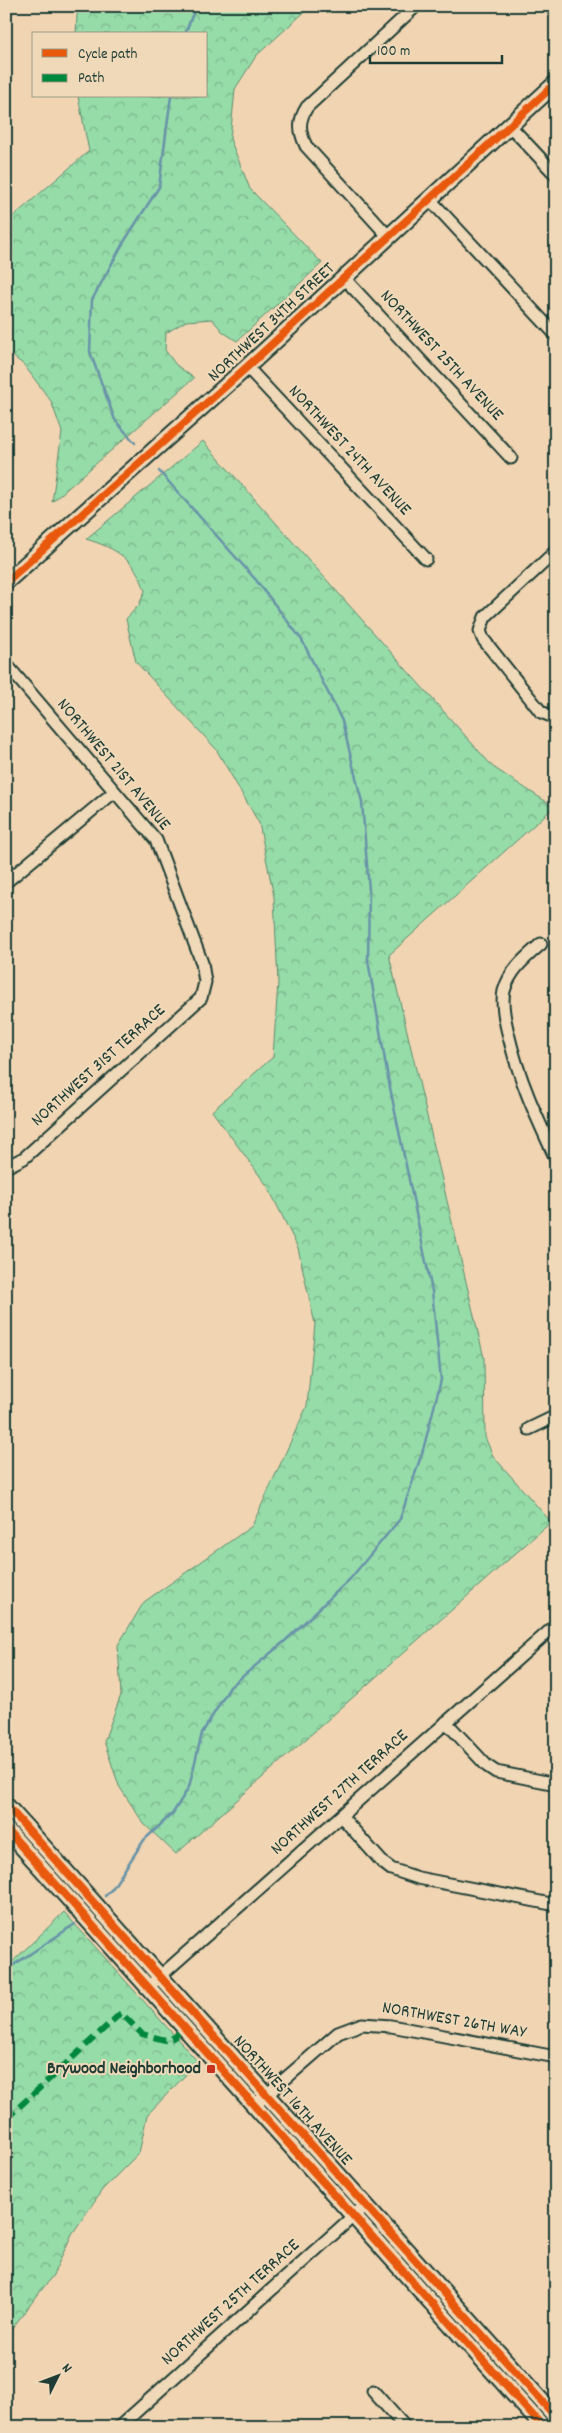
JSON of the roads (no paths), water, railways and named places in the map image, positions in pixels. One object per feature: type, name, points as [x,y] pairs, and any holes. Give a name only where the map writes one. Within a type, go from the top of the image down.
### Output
[{"type":"main road","name":"NORTHWEST 34TH STREET","points":[[6,582],[247,367],[556,84]]},
{"type":"main road","name":"NORTHWEST 16TH AVENUE","points":[[6,1805],[556,2416]]},
{"type":"main road","name":"NORTHWEST 16TH AVENUE","points":[[6,1829],[543,2427]]},
{"type":"main road","points":[[36,1862],[48,1852]]},
{"type":"main road","points":[[462,2336],[474,2326]]},
{"type":"street","points":[[389,236],[306,146],[300,133],[301,116],[307,107],[416,6]]},
{"type":"street","points":[[510,126],[556,175]]},
{"type":"street","points":[[436,206],[556,335]]},
{"type":"street","name":"NORTHWEST 25TH AVENUE","points":[[344,278],[511,458]]},
{"type":"street","name":"NORTHWEST 24TH AVENUE","points":[[247,367],[426,559]]},
{"type":"street","points":[[555,718],[542,712],[483,639],[481,624],[484,617],[556,551]]},
{"type":"street","name":"NORTHWEST 21ST AVENUE","points":[[6,664],[156,840],[202,963],[205,982]]},
{"type":"street","points":[[6,882],[114,792]]},
{"type":"street","points":[[541,944],[516,965],[504,992],[505,1018],[515,1062],[530,1105],[555,1155]]},
{"type":"street","name":"NORTHWEST 31ST TERRACE","points":[[6,1167],[24,1158],[201,998],[205,982]]},
{"type":"street","points":[[528,1429],[556,1416]]},
{"type":"street","name":"NORTHWEST 27TH TERRACE","points":[[148,1987],[556,1625]]},
{"type":"street","points":[[446,1722],[487,1766],[496,1772],[556,1784]]},
{"type":"street","points":[[341,1816],[382,1862],[391,1869],[418,1878],[556,1905]]},
{"type":"street","name":"NORTHWEST 26TH WAY","points":[[255,2105],[338,2033],[362,2024],[390,2026],[556,2057]]},
{"type":"street","name":"NORTHWEST 25TH TERRACE","points":[[119,2427],[366,2205]]},
{"type":"street","points":[[373,2391],[405,2427]]},
{"type":"waterway","points":[[186,32],[196,6]]},
{"type":"waterway","points":[[135,443],[115,420],[90,352],[92,300],[122,245],[159,187],[171,98]]},
{"type":"waterway","points":[[105,1896],[112,1889],[144,1840],[173,1813],[189,1787],[202,1733],[230,1687],[285,1641],[350,1579],[400,1519],[423,1450],[441,1380],[432,1291],[388,1078],[368,960],[369,890],[362,802],[342,721],[302,640],[256,580],[159,471]]},
{"type":"waterway","points":[[6,1970],[75,1924]]},
{"type":"place","name":"Brywood Neighborhood","points":[[211,2069]]}]
